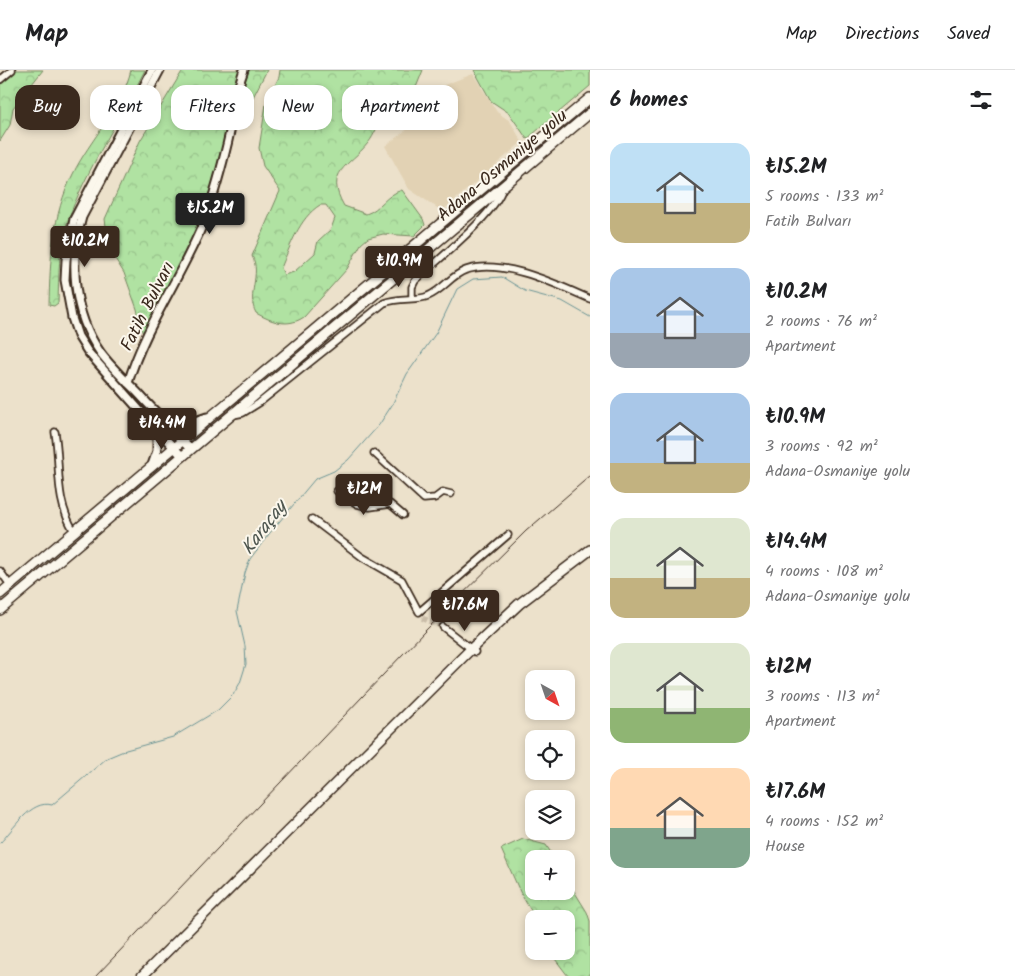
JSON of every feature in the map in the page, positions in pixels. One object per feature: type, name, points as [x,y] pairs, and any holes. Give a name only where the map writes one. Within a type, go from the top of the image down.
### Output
[{"type":"highway","name":"Adana-Osmaniye yolu","points":[[0,594],[590,98]]},
{"type":"highway","name":"Adana-Osmaniye yolu","points":[[0,610],[590,113]]},
{"type":"highway","points":[[148,976],[519,604],[590,550]]},
{"type":"highway","points":[[142,976],[473,651],[520,608],[590,555]]},
{"type":"street","points":[[0,80],[12,70]]},
{"type":"street","points":[[152,70],[74,218],[66,260],[65,280],[72,318],[78,336],[88,352],[182,456]]},
{"type":"street","points":[[160,70],[82,216],[74,264],[76,285],[87,328],[101,353],[190,450]]},
{"type":"street","name":"Fatih Bulvarı","points":[[128,383],[161,304],[188,260],[208,212],[230,130],[234,97],[244,70]]},
{"type":"street","points":[[412,298],[412,287],[415,281],[489,211],[501,195],[503,186]]},
{"type":"street","points":[[230,416],[244,412],[258,403],[384,303],[401,298],[427,297],[457,274],[467,269],[514,270],[590,299]]},
{"type":"street","points":[[163,419],[182,424],[193,423],[215,415]]},
{"type":"street","points":[[152,466],[157,451],[157,430]]},
{"type":"street","points":[[55,432],[59,455],[57,481],[74,531]]},
{"type":"street","points":[[374,453],[424,499],[435,498],[443,492],[451,494]]},
{"type":"street","points":[[338,492],[370,507],[390,504],[402,515]]},
{"type":"street","points":[[312,519],[362,557],[402,580],[420,615],[508,535]]},
{"type":"street","points":[[0,571],[10,585]]},
{"type":"street","points":[[443,627],[473,651]]},
{"type":"shaded area","points":[[473,74],[497,112],[510,121],[522,142],[442,211],[409,189],[385,146],[406,130],[458,130],[458,85],[444,85]]},
{"type":"green space","points":[[14,70],[43,70],[31,85],[15,85],[15,105],[10,125],[0,141],[0,84]]},
{"type":"green space","points":[[131,70],[145,70],[137,85],[127,84]]},
{"type":"green space","points":[[183,70],[244,70],[238,85],[174,85]]},
{"type":"green space","points":[[248,70],[267,70],[254,95],[254,85],[243,85]]},
{"type":"green space","points":[[280,70],[423,70],[417,85],[342,85],[342,130],[376,130],[368,143],[341,170],[337,185],[344,206],[366,214],[376,209],[391,195],[402,190],[423,219],[425,225],[414,236],[383,234],[368,238],[361,244],[347,269],[304,317],[286,323],[268,319],[256,313],[253,306],[255,263],[252,256],[280,191],[263,166],[259,148],[264,117],[264,130],[332,130],[332,85],[275,85]],"holes":[[[320,205],[326,205],[335,218],[331,229],[318,241],[315,253],[294,272],[284,275],[281,268],[292,242],[306,217]]]},
{"type":"green space","points":[[474,70],[590,70],[590,86],[527,139],[509,113],[491,101]]},
{"type":"green space","points":[[171,90],[171,130],[227,130],[224,147],[199,225],[143,335],[137,309],[124,273],[109,249],[105,219],[147,130],[161,130],[161,106]]},
{"type":"green space","points":[[100,130],[112,130],[83,184],[67,223],[59,263],[58,303],[54,306],[49,305],[50,271],[56,222],[66,190],[80,161]]},
{"type":"green space","points":[[523,839],[546,845],[549,850],[525,850],[525,900],[575,900],[575,893],[587,912],[590,921],[590,976],[568,976],[556,960],[575,960],[575,910],[531,910],[521,894],[501,849]]},
{"type":"waterway","name":"Karaçay","points":[[0,843],[30,811],[44,804],[52,805],[107,758],[126,750],[173,737],[218,710],[233,695],[240,683],[246,664],[245,646],[237,611],[250,559],[315,479],[334,471],[348,460],[379,425],[392,405],[407,374],[436,333],[457,289],[473,279],[502,277],[525,291],[562,301],[590,317]]},
{"type":"tunnel","points":[[422,618],[443,627]]},
{"type":"railway","points":[[96,976],[424,632],[526,531],[590,476]]}]
